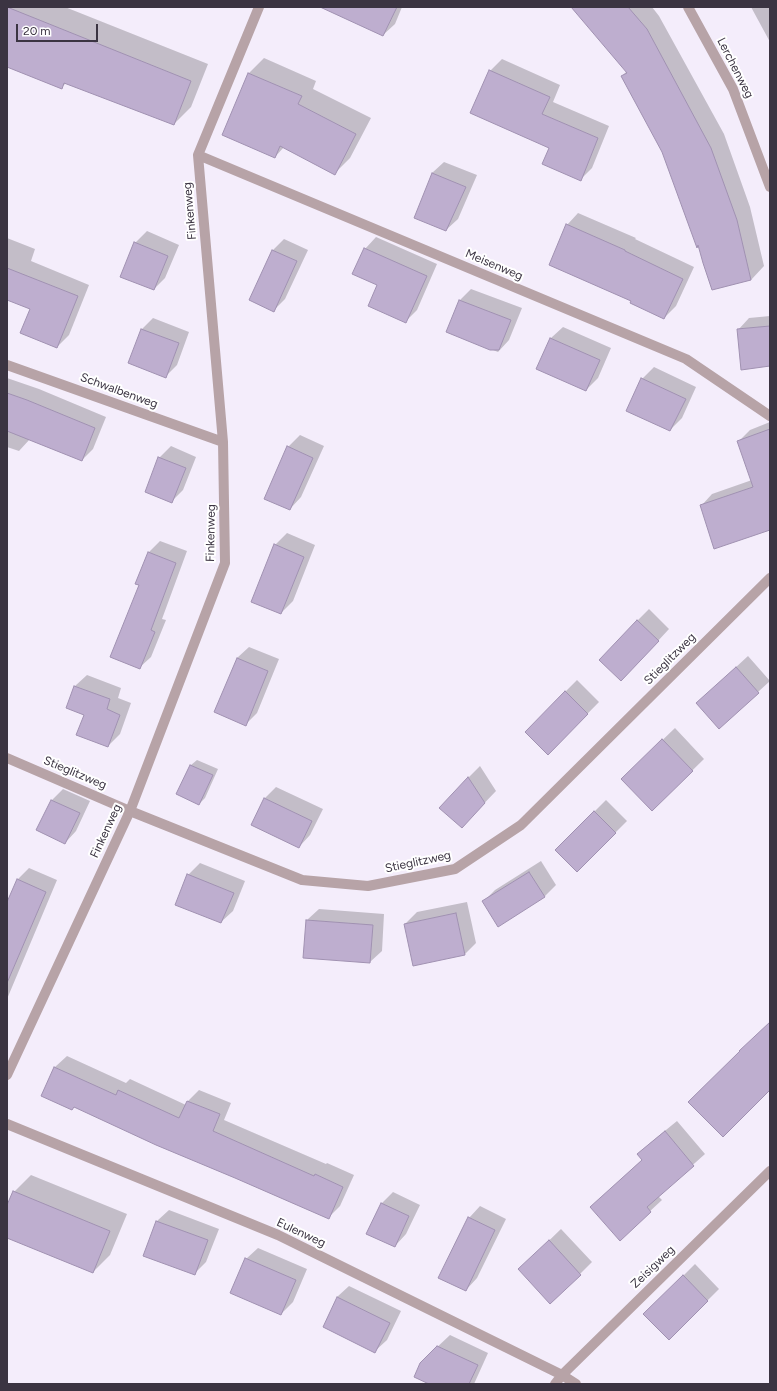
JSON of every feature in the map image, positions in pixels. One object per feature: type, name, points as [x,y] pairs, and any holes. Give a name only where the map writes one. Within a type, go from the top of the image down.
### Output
[{"type":"street","name":"Finkenweg","points":[[7,1075],[130,811],[225,563],[223,442],[198,155],[259,7]]},
{"type":"street","name":"Lerchenweg","points":[[688,7],[733,89],[770,188]]},
{"type":"street","name":"Meisenweg","points":[[198,155],[686,359],[770,416]]},
{"type":"street","name":"Schwalbenweg","points":[[7,364],[223,442]]},
{"type":"street","name":"Stieglitzweg","points":[[7,758],[130,811],[302,880],[368,886],[455,869],[521,825],[770,578]]},
{"type":"street","name":"Eulenweg","points":[[7,1124],[278,1235],[562,1375],[576,1384]]},
{"type":"street","name":"Zeisigweg","points":[[555,1384],[562,1375],[770,1171]]},
{"type":"building","points":[[7,7],[191,81],[174,125],[64,83],[62,89],[7,67]]},
{"type":"building","points":[[320,7],[397,7],[383,36]]},
{"type":"building","points":[[571,7],[628,7],[647,29],[711,148],[737,220],[751,280],[712,290],[698,245],[697,248],[662,152],[621,76],[627,73]]},
{"type":"building","points":[[489,70],[550,97],[542,114],[598,138],[581,181],[542,164],[549,148],[470,113]]},
{"type":"building","points":[[248,73],[302,96],[298,104],[356,134],[335,175],[280,146],[275,158],[222,135]]},
{"type":"building","points":[[432,173],[466,187],[446,231],[414,218]]},
{"type":"building","points":[[566,224],[625,250],[683,279],[664,319],[630,303],[631,301],[549,265]]},
{"type":"building","points":[[134,242],[168,256],[154,290],[120,277]]},
{"type":"building","points":[[364,248],[427,276],[406,323],[368,306],[377,285],[352,274]]},
{"type":"building","points":[[272,250],[297,261],[274,312],[249,300]]},
{"type":"building","points":[[7,268],[78,296],[57,348],[20,333],[30,309],[7,300]]},
{"type":"building","points":[[459,300],[511,320],[499,350],[490,350],[446,332]]},
{"type":"building","points":[[770,326],[770,366],[741,370],[737,329]]},
{"type":"building","points":[[141,329],[179,343],[166,378],[128,363]]},
{"type":"building","points":[[550,338],[600,360],[586,391],[536,369]]},
{"type":"building","points":[[641,378],[686,399],[670,431],[626,411]]},
{"type":"building","points":[[7,393],[95,428],[82,461],[7,431]]},
{"type":"building","points":[[770,429],[770,530],[714,549],[700,505],[753,487],[737,441]]},
{"type":"building","points":[[287,446],[313,458],[290,510],[264,499]]},
{"type":"building","points":[[158,457],[186,468],[172,503],[145,492]]},
{"type":"building","points":[[274,544],[304,557],[281,614],[251,602]]},
{"type":"building","points":[[148,552],[176,563],[151,630],[155,632],[140,669],[110,657],[139,585],[135,584]]},
{"type":"building","points":[[637,620],[659,641],[621,681],[599,660]]},
{"type":"building","points":[[237,658],[268,671],[246,726],[214,712]]},
{"type":"building","points":[[736,667],[759,693],[719,729],[696,703]]},
{"type":"building","points":[[74,686],[110,699],[107,709],[120,715],[108,747],[76,735],[84,715],[66,708]]},
{"type":"building","points":[[565,691],[588,714],[548,755],[525,732]]},
{"type":"building","points":[[662,739],[693,771],[652,811],[621,779]]},
{"type":"building","points":[[190,765],[213,775],[199,805],[176,794]]},
{"type":"building","points":[[468,777],[485,803],[462,828],[439,808]]},
{"type":"building","points":[[264,798],[312,821],[299,848],[251,825]]},
{"type":"building","points":[[51,800],[80,813],[65,844],[36,830]]},
{"type":"building","points":[[594,811],[616,833],[577,872],[555,850]]},
{"type":"building","points":[[529,872],[545,897],[498,927],[482,901]]},
{"type":"building","points":[[187,874],[234,893],[221,923],[175,905]]},
{"type":"building","points":[[17,879],[46,892],[7,983],[7,902]]},
{"type":"building","points":[[456,913],[465,955],[413,966],[404,924]]},
{"type":"building","points":[[306,920],[373,925],[370,963],[303,958]]},
{"type":"building","points":[[770,1022],[770,1090],[723,1137],[688,1102]]},
{"type":"building","points":[[54,1067],[116,1095],[118,1090],[179,1118],[187,1101],[220,1114],[213,1131],[314,1176],[315,1174],[343,1187],[329,1219],[156,1145],[74,1107],[72,1110],[41,1096]]},
{"type":"building","points":[[665,1131],[694,1166],[647,1207],[651,1212],[620,1241],[590,1207],[642,1160],[637,1154]]},
{"type":"building","points":[[13,1191],[110,1231],[93,1273],[7,1238],[7,1205]]},
{"type":"building","points":[[381,1203],[409,1216],[395,1247],[366,1234]]},
{"type":"building","points":[[468,1217],[495,1230],[466,1291],[438,1278]]},
{"type":"building","points":[[156,1221],[208,1240],[195,1275],[143,1256]]},
{"type":"building","points":[[549,1240],[581,1275],[550,1304],[518,1269]]},
{"type":"building","points":[[245,1258],[296,1280],[281,1315],[230,1293]]},
{"type":"building","points":[[683,1275],[708,1301],[669,1340],[643,1314]]},
{"type":"building","points":[[337,1297],[390,1323],[375,1353],[323,1327]]},
{"type":"building","points":[[437,1346],[478,1365],[469,1384],[429,1384],[414,1377],[420,1363]]}]
